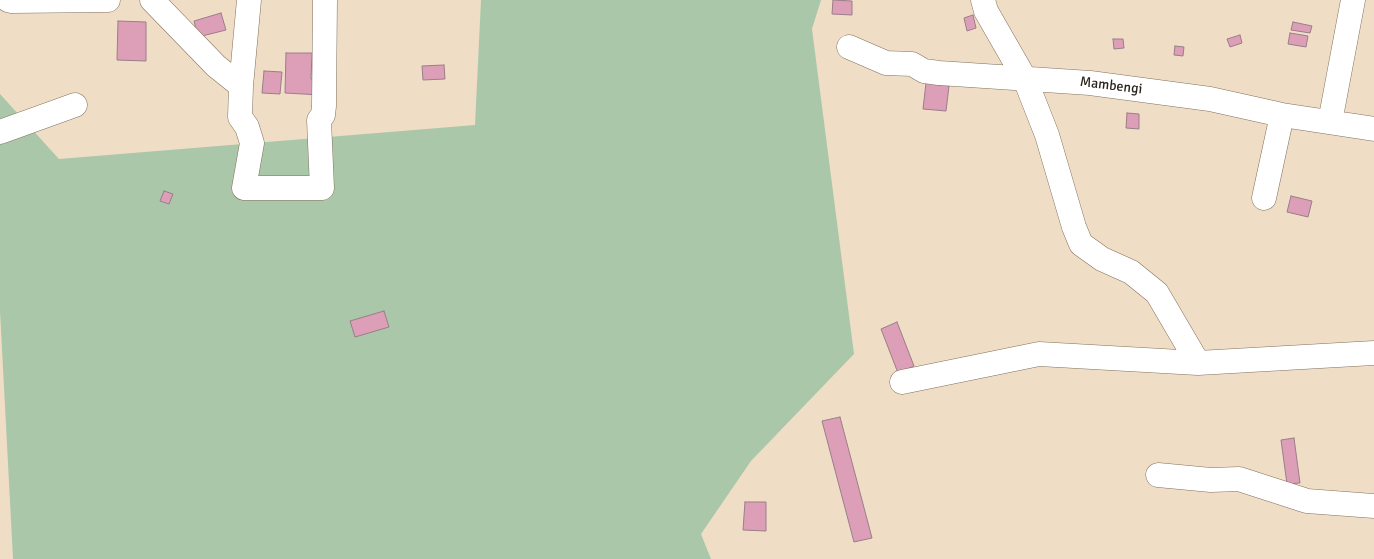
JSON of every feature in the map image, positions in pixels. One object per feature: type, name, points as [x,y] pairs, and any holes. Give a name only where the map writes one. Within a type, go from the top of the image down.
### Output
[{"type":"street","points":[[8,0],[12,2],[108,0]]},
{"type":"street","points":[[152,0],[216,66],[240,86]]},
{"type":"street","points":[[249,0],[240,86],[240,117],[248,127],[252,143],[244,188],[322,188],[320,120],[324,106],[325,0]]},
{"type":"street","points":[[983,0],[986,11],[1025,79],[1047,135],[1074,228],[1081,244],[1102,259],[1131,272],[1157,293],[1198,363]]},
{"type":"street","points":[[1330,122],[1353,0]]},
{"type":"street","name":"Mambengi","points":[[849,47],[886,63],[912,64],[924,71],[1090,83],[1201,97],[1282,115],[1374,129]]},
{"type":"street","points":[[0,132],[75,105]]},
{"type":"street","points":[[1264,198],[1282,115]]},
{"type":"street","points":[[902,382],[1039,354],[1198,363],[1374,353]]},
{"type":"street","points":[[1158,475],[1211,480],[1239,479],[1307,500],[1374,506]]},
{"type":"green space","points":[[481,0],[821,0],[812,29],[854,354],[751,461],[701,534],[711,559],[13,559],[0,311],[0,94],[59,159],[475,125]]},
{"type":"building","points":[[833,0],[852,1],[852,15],[832,14]]},
{"type":"building","points":[[221,13],[226,30],[198,37],[194,21]]},
{"type":"building","points":[[973,15],[976,28],[967,31],[964,18]]},
{"type":"building","points":[[118,21],[146,22],[146,61],[117,60]]},
{"type":"building","points":[[1293,22],[1312,26],[1310,33],[1291,30]]},
{"type":"building","points":[[1290,33],[1308,36],[1306,47],[1288,44]]},
{"type":"building","points":[[1240,35],[1242,43],[1230,47],[1227,39]]},
{"type":"building","points":[[1113,39],[1123,39],[1124,48],[1114,49]]},
{"type":"building","points":[[1175,46],[1184,47],[1183,56],[1174,55]]},
{"type":"building","points":[[286,53],[312,53],[311,79],[321,79],[321,95],[285,93]]},
{"type":"building","points":[[444,65],[445,79],[423,80],[422,66]]},
{"type":"building","points":[[264,71],[282,72],[280,94],[262,93]]},
{"type":"building","points":[[926,83],[949,86],[946,111],[923,109]]},
{"type":"building","points":[[1127,113],[1139,114],[1139,129],[1126,128]]},
{"type":"building","points":[[164,191],[173,194],[169,204],[160,201]]},
{"type":"building","points":[[1291,196],[1312,201],[1308,217],[1287,212]]},
{"type":"building","points":[[384,311],[389,327],[355,337],[350,321]]},
{"type":"building","points":[[897,322],[914,366],[898,373],[881,329]]},
{"type":"building","points":[[840,417],[872,538],[854,542],[822,421]]},
{"type":"building","points":[[1294,438],[1300,483],[1287,484],[1281,440]]},
{"type":"building","points":[[745,502],[766,502],[766,531],[743,530]]}]
